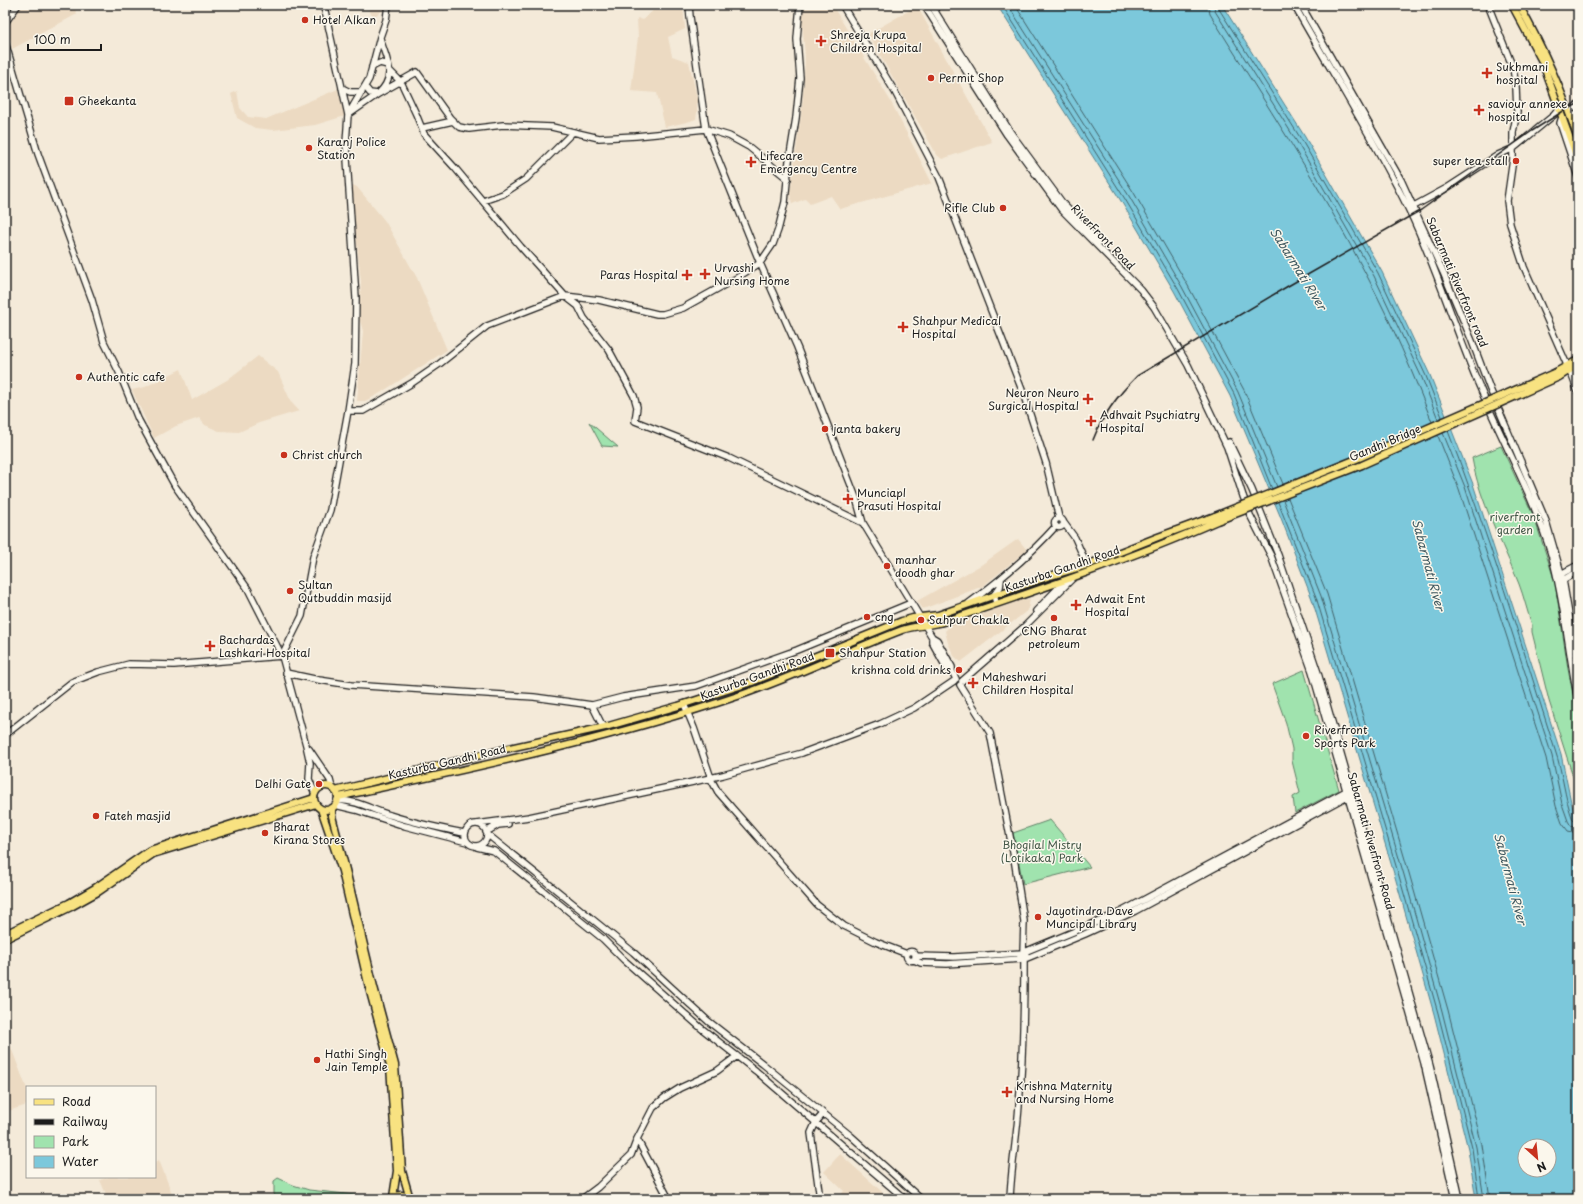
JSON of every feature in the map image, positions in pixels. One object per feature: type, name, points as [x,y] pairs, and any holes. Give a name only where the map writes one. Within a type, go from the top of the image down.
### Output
[{"type":"main road","points":[[1512,5],[1542,61],[1578,161]]},
{"type":"main road","points":[[1519,5],[1547,59],[1569,112],[1576,123],[1578,139]]},
{"type":"main road","points":[[1569,367],[1578,360]]},
{"type":"main road","points":[[1569,367],[1578,366]]},
{"type":"main road","name":"Gandhi Bridge","points":[[1216,519],[1558,374],[1569,367]]},
{"type":"main road","name":"Kasturba Gandhi Road","points":[[334,789],[505,748],[605,726],[684,704],[752,682],[902,621],[938,615],[969,603],[1087,565],[1158,537],[1216,519]]},
{"type":"main road","name":"Kasturba Gandhi Road","points":[[335,803],[600,736],[686,712],[755,690],[904,629],[939,623],[1073,578],[1216,519]]},
{"type":"main road","points":[[5,939],[71,907],[98,892],[153,854],[315,798],[319,788],[334,789],[335,803],[332,816],[374,987],[395,1065],[402,1171],[410,1199]]},
{"type":"main road","points":[[315,798],[321,808],[342,871],[369,988],[390,1066],[397,1171],[393,1198]]},
{"type":"main road","points":[[5,934],[69,903],[95,888],[150,850],[315,798]]},
{"type":"main road","points":[[321,808],[325,810],[335,803]]},
{"type":"main road","points":[[393,1198],[399,1194],[410,1199]]},
{"type":"street","points":[[5,23],[18,5]]},
{"type":"street","points":[[282,656],[302,616],[313,557],[330,510],[355,364],[356,298],[346,143],[348,115],[325,11],[322,5]]},
{"type":"street","points":[[348,115],[369,79],[386,20],[388,5]]},
{"type":"street","points":[[689,5],[706,128],[760,263],[802,361],[856,498],[864,523],[924,625],[932,637],[937,640],[952,667],[952,672],[990,733],[1013,852],[1024,920],[1023,1038],[1019,1106],[1010,1199]]},
{"type":"street","points":[[348,411],[363,411],[412,383],[438,365],[487,326],[565,296],[599,300],[657,314],[663,314],[684,308],[760,263],[773,244],[785,202],[800,78],[797,39],[800,5]]},
{"type":"street","points":[[842,5],[895,92],[939,177],[1022,390],[1046,463],[1059,518],[1062,519],[1075,538],[1087,565]]},
{"type":"street","name":"RiverFront Road","points":[[924,5],[1007,135],[1061,209],[1141,290],[1154,307],[1188,365],[1227,447],[1243,496]]},
{"type":"street","name":"RiverFront Road","points":[[931,5],[1011,134],[1064,205],[1143,288],[1157,306],[1191,364],[1252,490],[1261,512]]},
{"type":"street","name":"Sabarmati Riverfront road","points":[[1294,5],[1377,150],[1409,211],[1427,250],[1478,385],[1540,518],[1560,578]]},
{"type":"street","name":"Sabarmati Riverfront road","points":[[1301,5],[1380,142],[1414,206],[1472,341],[1490,389],[1546,521],[1560,578]]},
{"type":"street","points":[[1488,5],[1513,68],[1517,112],[1507,201],[1510,224],[1524,267],[1569,367],[1578,392]]},
{"type":"street","points":[[378,94],[387,85],[390,76],[389,67],[380,37]]},
{"type":"street","points":[[5,42],[38,154],[92,300],[104,342],[119,372],[138,419],[175,486],[248,589],[282,656],[310,763],[309,778],[315,798]]},
{"type":"street","points":[[372,67],[380,63],[389,67],[401,82],[424,134],[521,247],[565,296],[578,306],[584,318],[609,350],[634,396],[637,407],[635,421],[729,458],[864,523]]},
{"type":"street","points":[[348,115],[378,94],[417,72],[459,127],[469,129],[503,125],[552,127],[572,133],[602,138],[636,136],[706,128],[729,136],[749,148],[788,179]]},
{"type":"street","points":[[342,88],[350,92],[363,90],[378,94]]},
{"type":"street","points":[[1569,112],[1578,105]]},
{"type":"street","points":[[1414,206],[1447,188],[1498,155],[1514,148],[1554,115],[1559,109]]},
{"type":"street","points":[[1562,117],[1560,123],[1578,177]]},
{"type":"street","points":[[422,128],[454,121]]},
{"type":"street","points":[[483,201],[503,194],[526,179],[572,133]]},
{"type":"street","name":"Sabarmati Riverfront Road","points":[[1243,496],[1250,515],[1271,556],[1308,659],[1430,1066],[1460,1199]]},
{"type":"street","name":"Sabarmati Riverfront Road","points":[[1261,512],[1278,555],[1318,673],[1349,792],[1424,1063],[1455,1199]]},
{"type":"street","points":[[969,603],[1001,580],[1026,557],[1056,526],[1055,522],[1059,518]]},
{"type":"street","points":[[1056,526],[1060,527],[1064,523]]},
{"type":"street","points":[[1560,578],[1578,565]]},
{"type":"street","points":[[1560,578],[1578,571]]},
{"type":"street","points":[[477,846],[483,844],[487,837],[487,833],[498,825],[528,821],[712,779],[802,753],[874,726],[914,708],[958,681],[1024,627],[1073,578]]},
{"type":"street","points":[[1560,578],[1578,667]]},
{"type":"street","points":[[1560,578],[1578,699]]},
{"type":"street","points":[[996,603],[994,595],[1000,587],[1001,580]]},
{"type":"street","points":[[958,681],[1023,626],[1065,580]]},
{"type":"street","points":[[286,673],[351,685],[534,697],[592,705],[623,697],[696,686],[807,646],[911,603]]},
{"type":"street","points":[[5,735],[72,682],[98,672],[129,664],[174,666],[282,656]]},
{"type":"street","points":[[684,704],[718,792],[818,905],[844,926],[876,942],[907,954],[908,960],[912,961],[915,958],[921,963],[946,964],[1024,956],[1036,947],[1119,913],[1349,792]]},
{"type":"street","points":[[592,705],[601,723],[605,726]]},
{"type":"street","points":[[306,746],[330,780],[334,789]]},
{"type":"street","points":[[467,842],[464,838],[464,833],[470,825],[529,817],[712,779]]},
{"type":"street","points":[[335,803],[361,803],[383,813],[408,821],[429,827],[464,833]]},
{"type":"street","points":[[335,803],[405,826],[467,842],[470,845],[494,851],[603,939],[624,960],[700,1028],[737,1056],[905,1199]]},
{"type":"street","points":[[477,824],[483,827],[487,833],[633,952],[708,1020],[851,1136],[921,1199]]},
{"type":"street","points":[[582,1199],[598,1187],[631,1155],[637,1138],[653,1108],[664,1098],[680,1088],[717,1071],[737,1056]]},
{"type":"street","points":[[820,1199],[811,1133],[816,1122],[823,1114]]},
{"type":"street","points":[[637,1138],[669,1199]]},
{"type":"shaded area","points":[[22,5],[73,5],[77,14],[12,49],[8,26]]},
{"type":"shaded area","points":[[258,5],[317,5],[314,7],[261,10]]},
{"type":"shaded area","points":[[366,5],[384,5],[385,9],[373,17]]},
{"type":"shaded area","points":[[659,5],[683,5],[685,29],[668,37],[672,56],[689,62],[697,98],[696,119],[665,127],[657,93],[631,91],[638,37],[637,18],[643,20]]},
{"type":"shaded area","points":[[804,5],[832,5],[890,100],[932,183],[840,209],[831,196],[810,204],[805,199],[792,204],[790,193],[804,83],[805,56],[802,20]]},
{"type":"shaded area","points":[[917,6],[992,142],[942,159],[937,155],[868,34]]},
{"type":"shaded area","points":[[338,89],[345,116],[315,125],[273,130],[255,128],[237,118],[231,94],[237,91],[240,108],[248,117],[266,119]]},
{"type":"shaded area","points":[[351,184],[357,187],[385,221],[417,278],[447,350],[377,395],[365,401],[357,401],[363,331],[356,307],[360,304],[361,282]]},
{"type":"shaded area","points":[[258,356],[278,372],[291,402],[299,411],[259,423],[239,432],[219,431],[205,425],[199,418],[176,426],[154,438],[132,390],[145,387],[181,369],[192,400],[227,380]]},
{"type":"shaded area","points":[[1018,539],[1027,550],[983,586],[923,609],[917,601],[981,565]]},
{"type":"shaded area","points":[[1030,599],[1028,610],[961,662],[954,656],[948,643],[945,631],[952,624],[1020,600]]},
{"type":"shaded area","points":[[5,1032],[26,1086],[26,1105],[5,1112]]},
{"type":"shaded area","points":[[840,1154],[890,1199],[837,1199],[844,1191],[824,1172]]},
{"type":"shaded area","points":[[159,1160],[174,1199],[108,1199],[100,1180],[106,1178],[156,1178],[156,1162]]},
{"type":"green space","points":[[589,422],[618,447],[602,446]]},
{"type":"green space","name":"riverfront garden","points":[[1501,446],[1534,517],[1555,582],[1568,669],[1578,719],[1578,792],[1549,701],[1532,632],[1532,625],[1519,584],[1492,522],[1475,474],[1472,458]]},
{"type":"green space","name":"Riverfront Sports Park","points":[[1304,670],[1339,790],[1295,813],[1293,797],[1300,793],[1292,761],[1292,749],[1286,723],[1272,684]]},
{"type":"green space","name":"Bhogilal Mistry (Lotikaka) Park","points":[[1050,820],[1090,867],[1023,884],[1013,833]]},
{"type":"green space","points":[[278,1178],[309,1190],[383,1199],[274,1199],[274,1181]]},
{"type":"water","name":"Sabarmati River","points":[[997,5],[1222,5],[1305,137],[1382,272],[1430,375],[1473,484],[1561,754],[1571,802],[1578,824],[1578,1199],[1476,1199],[1468,1149],[1434,1014],[1395,877],[1312,599],[1281,518],[1230,396],[1174,291],[1121,201]]},
{"type":"railway","points":[[1093,440],[1101,422],[1112,405],[1137,376],[1288,286],[1421,210],[1532,131],[1565,110],[1578,104]]},
{"type":"place","name":"Hotel Alkan","points":[[305,20]]},
{"type":"place","name":"Shreeja Krupa Children Hospital","points":[[821,41]]},
{"type":"place","name":"Sukhmani hospital","points":[[1487,73]]},
{"type":"place","name":"Permit Shop","points":[[931,78]]},
{"type":"place","name":"Gheekanta","points":[[69,101]]},
{"type":"place","name":"saviour annexe hospital","points":[[1479,110]]},
{"type":"place","name":"Karanj Police Station","points":[[309,148]]},
{"type":"place","name":"super tea stall","points":[[1516,161]]},
{"type":"place","name":"Lifecare Emergency Centre","points":[[751,162]]},
{"type":"place","name":"Rifle Club","points":[[1003,208]]},
{"type":"place","name":"Urvashi Nursing Home","points":[[705,274]]},
{"type":"place","name":"Paras Hospital","points":[[687,275]]},
{"type":"place","name":"Shahpur Medical Hospital","points":[[903,327]]},
{"type":"place","name":"Authentic cafe","points":[[79,377]]},
{"type":"place","name":"Neuron Neuro Surgical Hospital","points":[[1088,399]]},
{"type":"place","name":"Adhvait Psychiatry Hospital","points":[[1091,421]]},
{"type":"place","name":"janta bakery","points":[[825,429]]},
{"type":"place","name":"Christ church","points":[[284,455]]},
{"type":"place","name":"Munciapl Prasuti Hospital","points":[[848,499]]},
{"type":"place","name":"manhar doodh ghar","points":[[887,566]]},
{"type":"place","name":"Sultan Qutbuddin masijd","points":[[290,591]]},
{"type":"place","name":"Adwait Ent Hospital","points":[[1076,605]]},
{"type":"place","name":"cng","points":[[867,617]]},
{"type":"place","name":"CNG Bharat petroleum","points":[[1054,618]]},
{"type":"place","name":"Sahpur Chakla","points":[[921,620]]},
{"type":"place","name":"Bachardas Lashkari Hospital","points":[[210,646]]},
{"type":"place","name":"Shahpur Station","points":[[830,653]]},
{"type":"place","name":"krishna cold drinks","points":[[959,670]]},
{"type":"place","name":"Maheshwari Children Hospital","points":[[973,683]]},
{"type":"place","name":"Riverfront Sports Park","points":[[1306,736]]},
{"type":"place","name":"Delhi Gate","points":[[319,784]]},
{"type":"place","name":"Fateh masjid","points":[[96,816]]},
{"type":"place","name":"Bharat Kirana Stores","points":[[265,833]]},
{"type":"place","name":"Jayotindra Dave Muncipal Library","points":[[1038,917]]},
{"type":"place","name":"Hathi Singh Jain Temple","points":[[317,1060]]},
{"type":"place","name":"Krishna Maternity and Nursing Home","points":[[1007,1092]]}]
